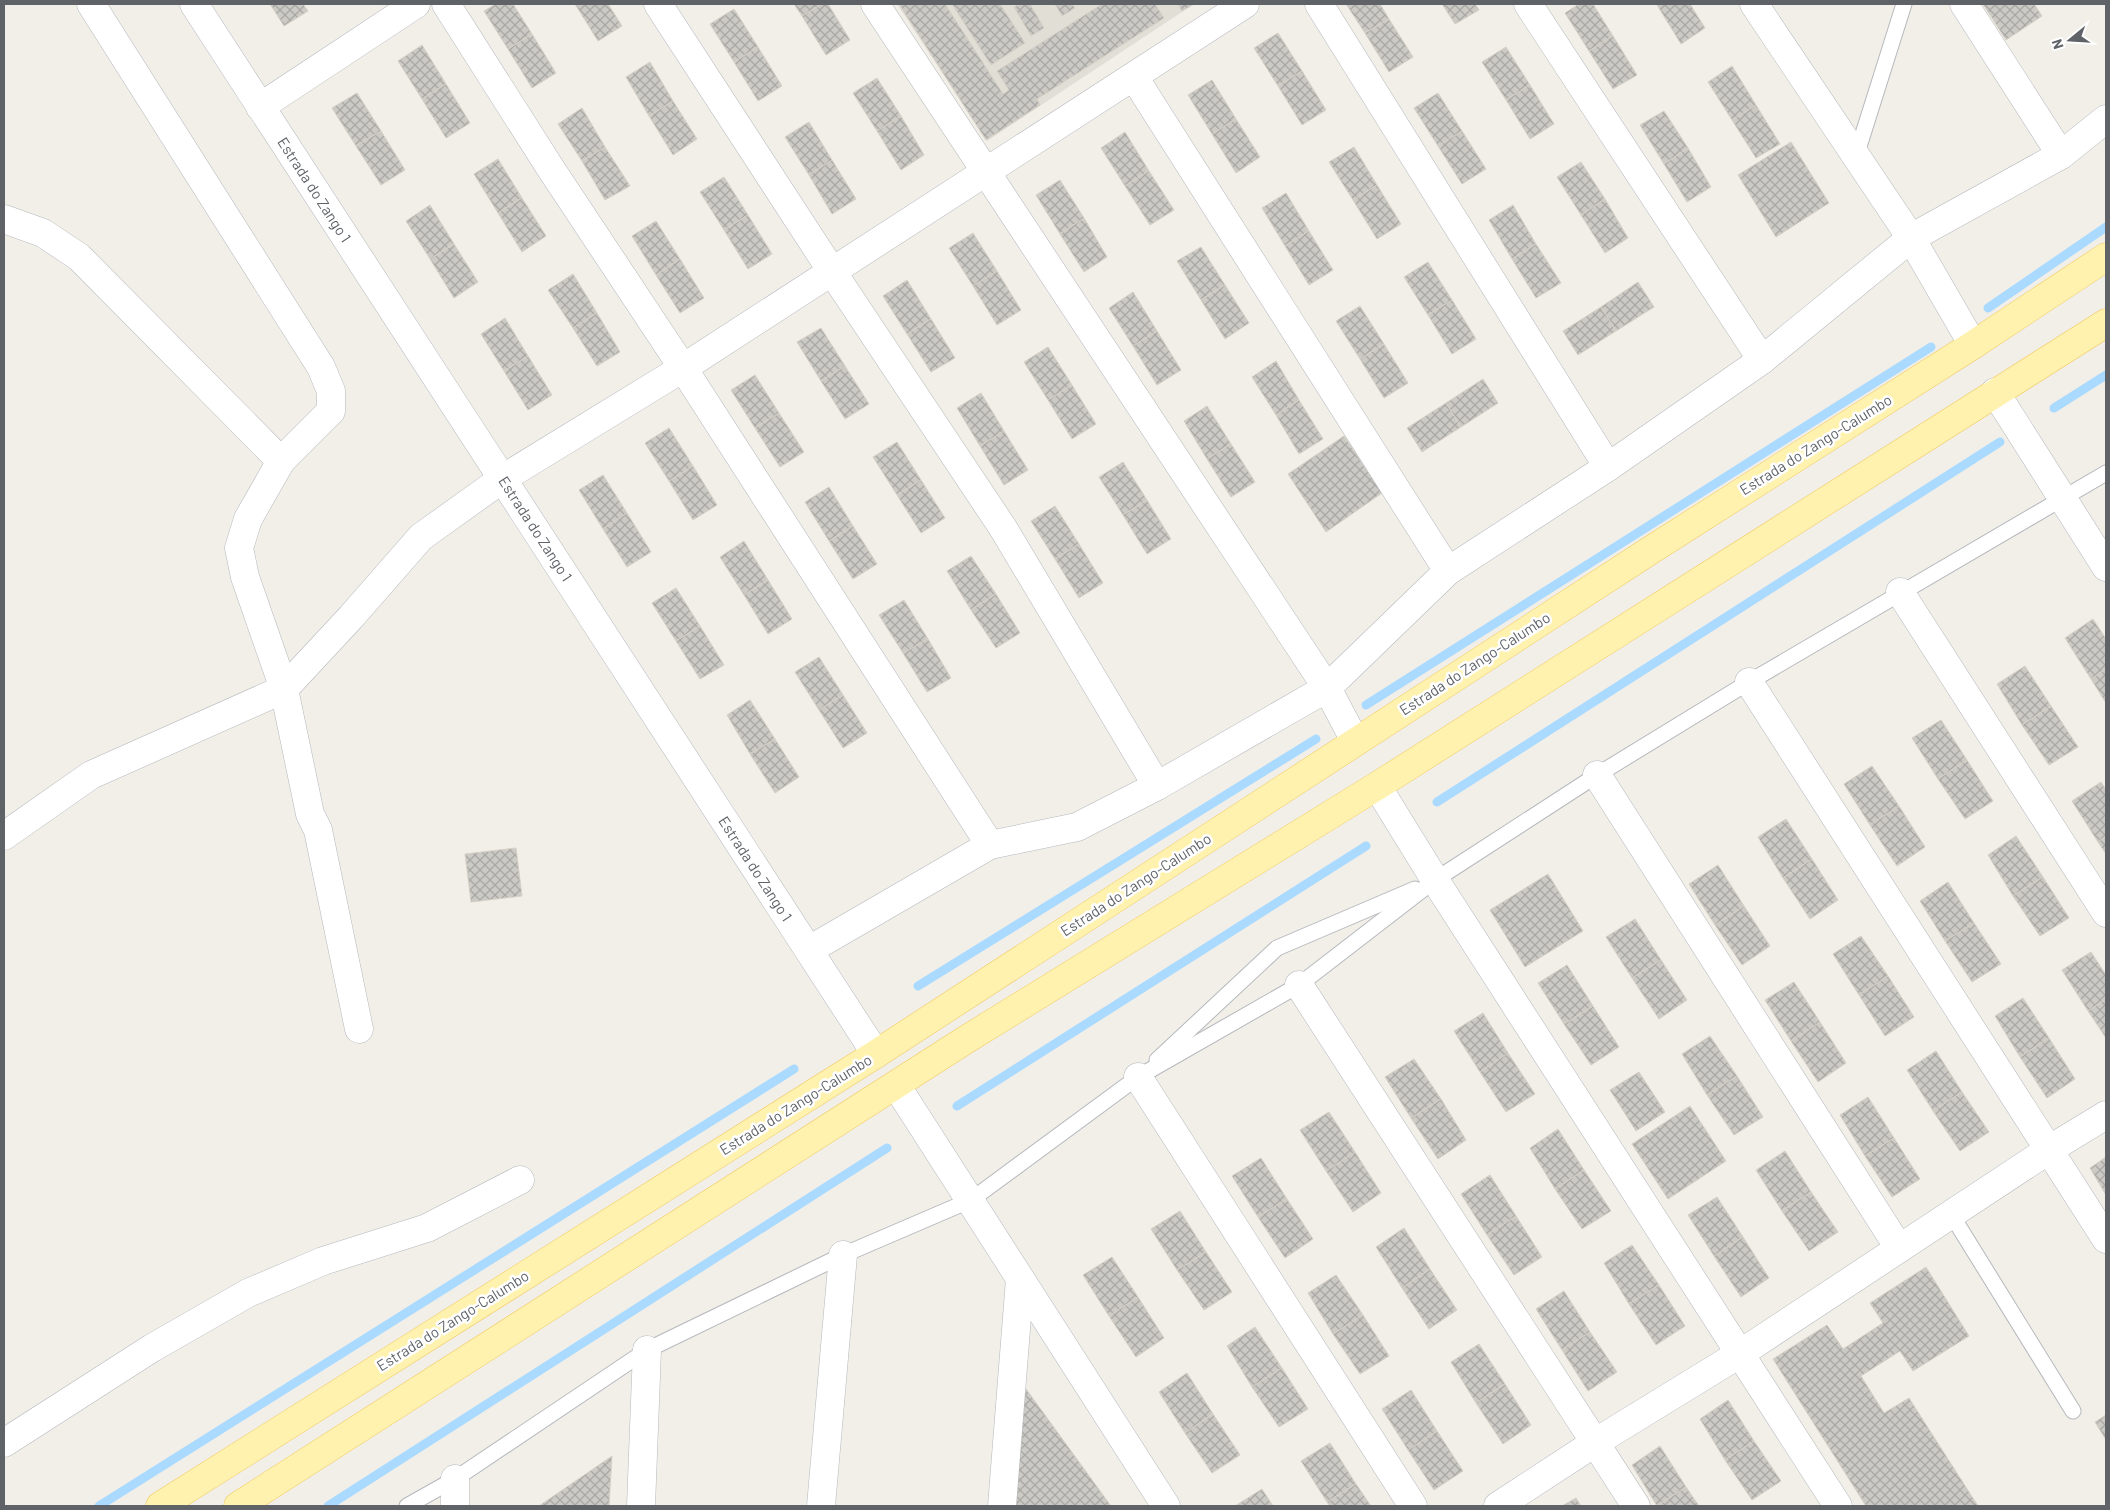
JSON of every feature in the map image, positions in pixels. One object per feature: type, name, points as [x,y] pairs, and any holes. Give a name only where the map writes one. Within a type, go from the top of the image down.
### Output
[{"type":"main road","name":"Estrada do Zango-Calumbo","points":[[160,1506],[876,1054],[1662,542],[1973,346],[2106,257]]},
{"type":"main road","points":[[238,1506],[967,1039],[1377,786],[2106,323]]},
{"type":"street","points":[[91,4],[324,375],[331,391],[331,411],[281,462],[248,519],[239,548],[246,577],[284,689],[310,814],[318,830],[359,1029]]},
{"type":"street","name":"Estrada do Zango 1","points":[[194,4],[876,1054]]},
{"type":"street","points":[[260,107],[416,4]]},
{"type":"street","points":[[446,4],[550,169],[683,368],[990,845]]},
{"type":"street","points":[[658,4],[833,273],[1003,528],[1157,786]]},
{"type":"street","points":[[875,4],[1327,688],[1355,741]]},
{"type":"street","points":[[4,836],[91,774],[284,689],[351,617],[420,537],[502,478],[683,368],[833,273],[1245,4]]},
{"type":"street","points":[[1320,4],[1608,467]]},
{"type":"street","points":[[1528,4],[1762,360]]},
{"type":"street","points":[[1754,4],[1911,238],[1973,346]]},
{"type":"street","points":[[1964,4],[2061,156]]},
{"type":"street","points":[[1134,77],[1448,571]]},
{"type":"street","points":[[808,950],[990,845],[1077,828],[1157,786],[1327,688],[1448,571],[1608,467],[1762,360],[1911,238],[2061,156],[2106,119]]},
{"type":"street","points":[[4,219],[43,233],[79,258],[281,462]]},
{"type":"street","points":[[1995,392],[2106,567]]},
{"type":"street","points":[[1900,592],[2106,913]]},
{"type":"street","points":[[1749,682],[2106,1239]]},
{"type":"street","points":[[1597,775],[1900,1248]]},
{"type":"street","points":[[1377,786],[1435,880],[1838,1506]]},
{"type":"street","points":[[1300,985],[1636,1506]]},
{"type":"street","points":[[1138,1077],[1413,1506]]},
{"type":"street","points":[[896,1085],[1166,1506]]},
{"type":"street","points":[[1498,1506],[1596,1442],[1741,1353],[2050,1149],[2106,1115]]},
{"type":"street","points":[[4,1443],[152,1348],[248,1293],[323,1261],[427,1228],[520,1180]]},
{"type":"street","points":[[821,1506],[843,1255]]},
{"type":"street","points":[[1002,1506],[1020,1279]]},
{"type":"street","points":[[641,1506],[647,1350]]},
{"type":"street","points":[[455,1479],[455,1506]]},
{"type":"lane","points":[[1856,156],[1904,4]]},
{"type":"lane","points":[[1138,1077],[1300,985],[1435,880],[1597,775],[1900,592],[2106,473]]},
{"type":"lane","points":[[407,1506],[455,1479],[647,1350],[843,1255],[971,1200],[1138,1077],[1277,948],[1435,880]]},
{"type":"lane","points":[[1951,1214],[2073,1411]]},
{"type":"shaded area","points":[[897,4],[1194,4],[987,141]]},
{"type":"building","points":[[270,4],[303,4],[308,11],[284,26]]},
{"type":"building","points":[[496,4],[513,4],[532,34],[508,49],[484,11]]},
{"type":"building","points":[[575,4],[608,4],[622,26],[598,41]]},
{"type":"building","points":[[794,4],[822,4],[802,16]]},
{"type":"building","points":[[822,4],[828,4],[850,40],[826,55],[802,16]]},
{"type":"building","points":[[899,4],[945,4],[1003,94],[1009,90],[997,71],[1102,4],[1155,4],[1164,18],[1037,99],[1040,105],[986,140]]},
{"type":"building","points":[[952,4],[1000,4],[1025,43],[991,65]]},
{"type":"building","points":[[1020,4],[1030,4],[1044,28],[1031,36],[1014,7]]},
{"type":"building","points":[[1055,4],[1072,4],[1075,8],[1062,16]]},
{"type":"building","points":[[1178,4],[1194,4],[1182,11]]},
{"type":"building","points":[[1346,4],[1380,4],[1389,19],[1365,33]]},
{"type":"building","points":[[1442,4],[1475,4],[1479,10],[1455,24]]},
{"type":"building","points":[[1579,4],[1593,4],[1613,36],[1589,51],[1565,13]]},
{"type":"building","points":[[1690,4],[1705,28],[1681,44],[1657,5]]},
{"type":"building","points":[[1983,4],[2034,4],[2042,16],[2006,40]]},
{"type":"building","points":[[734,9],[758,47],[734,62],[710,24]]},
{"type":"building","points":[[1389,19],[1413,57],[1389,72],[1365,33]]},
{"type":"building","points":[[1278,33],[1302,71],[1278,86],[1254,48]]},
{"type":"building","points":[[532,34],[556,73],[532,88],[508,49]]},
{"type":"building","points":[[1613,36],[1637,75],[1613,89],[1589,51]]},
{"type":"building","points":[[422,45],[446,84],[422,99],[398,61]]},
{"type":"building","points":[[758,47],[782,86],[758,101],[734,62]]},
{"type":"building","points":[[1506,47],[1530,85],[1506,100],[1482,62]]},
{"type":"building","points":[[650,62],[673,101],[649,116],[626,77]]},
{"type":"building","points":[[1732,66],[1756,105],[1732,120],[1708,82]]},
{"type":"building","points":[[1302,71],[1326,110],[1302,125],[1278,86]]},
{"type":"building","points":[[877,78],[901,116],[877,131],[853,93]]},
{"type":"building","points":[[1212,80],[1236,119],[1212,134],[1188,95]]},
{"type":"building","points":[[446,84],[470,123],[446,138],[422,99]]},
{"type":"building","points":[[1530,85],[1554,124],[1530,139],[1506,100]]},
{"type":"building","points":[[357,93],[381,131],[356,146],[332,108]]},
{"type":"building","points":[[1438,93],[1462,131],[1438,146],[1414,108]]},
{"type":"building","points":[[673,101],[697,139],[673,155],[649,116]]},
{"type":"building","points":[[1756,105],[1780,144],[1756,158],[1732,120]]},
{"type":"building","points":[[582,108],[605,147],[582,161],[558,124]]},
{"type":"building","points":[[1664,111],[1688,148],[1664,164],[1640,125]]},
{"type":"building","points":[[901,116],[924,155],[901,170],[877,131]]},
{"type":"building","points":[[1236,119],[1260,157],[1236,173],[1212,134]]},
{"type":"building","points":[[809,122],[832,160],[809,175],[785,137]]},
{"type":"building","points":[[381,131],[405,170],[381,185],[356,146]]},
{"type":"building","points":[[1462,131],[1486,169],[1462,184],[1438,146]]},
{"type":"building","points":[[1125,132],[1149,171],[1125,186],[1101,148]]},
{"type":"building","points":[[1791,142],[1829,203],[1776,237],[1738,175]]},
{"type":"building","points":[[605,147],[630,186],[605,200],[582,161]]},
{"type":"building","points":[[1354,147],[1377,185],[1353,200],[1329,162]]},
{"type":"building","points":[[1688,148],[1711,187],[1687,202],[1664,164]]},
{"type":"building","points":[[498,159],[522,198],[498,213],[474,174]]},
{"type":"building","points":[[832,160],[856,199],[832,214],[809,175]]},
{"type":"building","points":[[1581,162],[1605,199],[1581,215],[1557,177]]},
{"type":"building","points":[[1149,171],[1174,210],[1150,225],[1125,186]]},
{"type":"building","points":[[724,177],[748,215],[724,230],[700,192]]},
{"type":"building","points":[[1060,180],[1084,218],[1060,234],[1036,195]]},
{"type":"building","points":[[1377,185],[1401,224],[1377,239],[1353,200]]},
{"type":"building","points":[[1286,193],[1309,231],[1285,246],[1262,208]]},
{"type":"building","points":[[522,198],[546,236],[522,252],[498,213]]},
{"type":"building","points":[[1605,199],[1628,238],[1605,253],[1581,215]]},
{"type":"building","points":[[430,205],[454,244],[430,259],[406,221]]},
{"type":"building","points":[[1513,205],[1536,244],[1512,259],[1489,220]]},
{"type":"building","points":[[748,215],[772,254],[748,269],[724,230]]},
{"type":"building","points":[[1084,218],[1107,257],[1084,272],[1060,234]]},
{"type":"building","points":[[656,221],[680,259],[656,275],[632,236]]},
{"type":"building","points":[[1309,231],[1333,270],[1309,285],[1285,246]]},
{"type":"building","points":[[973,233],[997,271],[973,286],[949,248]]},
{"type":"building","points":[[454,244],[478,282],[454,298],[430,259]]},
{"type":"building","points":[[1536,244],[1561,283],[1536,298],[1512,259]]},
{"type":"building","points":[[1201,247],[1225,285],[1201,300],[1177,261]]},
{"type":"building","points":[[680,259],[704,298],[680,313],[656,275]]},
{"type":"building","points":[[1428,262],[1452,300],[1428,315],[1404,277]]},
{"type":"building","points":[[997,271],[1021,310],[997,325],[973,286]]},
{"type":"building","points":[[573,274],[597,313],[573,328],[548,290]]},
{"type":"building","points":[[907,280],[931,319],[907,334],[883,296]]},
{"type":"building","points":[[1638,282],[1654,307],[1616,331],[1601,307]]},
{"type":"building","points":[[1225,285],[1249,323],[1225,339],[1201,300]]},
{"type":"building","points":[[1133,292],[1157,331],[1133,346],[1109,308]]},
{"type":"building","points":[[1452,300],[1476,339],[1452,354],[1428,315]]},
{"type":"building","points":[[1360,306],[1384,344],[1360,359],[1336,321]]},
{"type":"building","points":[[1601,307],[1616,331],[1578,355],[1563,331]]},
{"type":"building","points":[[597,313],[620,352],[597,366],[573,328]]},
{"type":"building","points":[[505,318],[528,356],[504,371],[481,334]]},
{"type":"building","points":[[931,319],[955,358],[931,372],[907,334]]},
{"type":"building","points":[[821,328],[845,366],[821,381],[797,342]]},
{"type":"building","points":[[1157,331],[1181,370],[1157,385],[1133,346]]},
{"type":"building","points":[[1384,344],[1408,383],[1384,398],[1360,359]]},
{"type":"building","points":[[1048,347],[1072,385],[1048,400],[1024,362]]},
{"type":"building","points":[[528,356],[552,395],[528,410],[504,371]]},
{"type":"building","points":[[1276,361],[1299,400],[1276,415],[1252,377]]},
{"type":"building","points":[[845,366],[869,404],[845,419],[821,381]]},
{"type":"building","points":[[755,375],[779,413],[755,428],[731,390]]},
{"type":"building","points":[[1483,379],[1498,403],[1461,427],[1446,403]]},
{"type":"building","points":[[1072,385],[1096,424],[1072,439],[1048,400]]},
{"type":"building","points":[[981,393],[1004,431],[980,446],[957,408]]},
{"type":"building","points":[[1299,400],[1323,439],[1299,454],[1276,415]]},
{"type":"building","points":[[1446,403],[1461,427],[1422,452],[1407,428]]},
{"type":"building","points":[[1207,406],[1231,444],[1207,459],[1184,421]]},
{"type":"building","points":[[779,413],[804,452],[780,467],[755,428]]},
{"type":"building","points":[[669,428],[693,466],[669,481],[645,443]]},
{"type":"building","points":[[1004,431],[1028,470],[1004,485],[980,446]]},
{"type":"building","points":[[1344,436],[1382,493],[1326,532],[1288,474]]},
{"type":"building","points":[[897,442],[921,480],[897,495],[873,457]]},
{"type":"building","points":[[1231,444],[1255,482],[1231,497],[1207,459]]},
{"type":"building","points":[[1123,462],[1147,500],[1123,515],[1099,477]]},
{"type":"building","points":[[693,466],[717,505],[693,520],[669,481]]},
{"type":"building","points":[[603,475],[627,513],[603,529],[579,490]]},
{"type":"building","points":[[921,480],[945,518],[921,533],[897,495]]},
{"type":"building","points":[[829,487],[853,526],[829,541],[805,502]]},
{"type":"building","points":[[1147,500],[1171,539],[1147,554],[1123,515]]},
{"type":"building","points":[[1055,506],[1079,544],[1055,559],[1031,521]]},
{"type":"building","points":[[627,513],[651,552],[627,567],[603,529]]},
{"type":"building","points":[[853,526],[877,564],[853,579],[829,541]]},
{"type":"building","points":[[744,541],[768,580],[744,595],[720,557]]},
{"type":"building","points":[[1079,544],[1103,583],[1079,598],[1055,559]]},
{"type":"building","points":[[971,556],[996,594],[971,610],[947,571]]},
{"type":"building","points":[[768,580],[792,619],[768,634],[744,595]]},
{"type":"building","points":[[676,588],[700,626],[676,641],[652,603]]},
{"type":"building","points":[[996,594],[1020,633],[996,648],[971,610]]},
{"type":"building","points":[[904,600],[928,639],[903,653],[879,615]]},
{"type":"building","points":[[2093,619],[2106,639],[2106,669],[2091,679],[2065,638]]},
{"type":"building","points":[[700,626],[724,665],[700,679],[676,641]]},
{"type":"building","points":[[928,639],[951,678],[927,692],[903,653]]},
{"type":"building","points":[[819,657],[843,695],[819,710],[795,672]]},
{"type":"building","points":[[2025,666],[2051,706],[2022,725],[1997,684]]},
{"type":"building","points":[[2106,669],[2106,703],[2091,679]]},
{"type":"building","points":[[843,695],[867,733],[843,748],[819,710]]},
{"type":"building","points":[[750,700],[775,739],[750,754],[727,715]]},
{"type":"building","points":[[2051,706],[2078,747],[2049,765],[2022,725]]},
{"type":"building","points":[[1941,720],[1967,760],[1938,779],[1912,738]]},
{"type":"building","points":[[775,739],[799,777],[775,793],[750,754]]},
{"type":"building","points":[[1967,760],[1993,801],[1965,819],[1938,779]]},
{"type":"building","points":[[1872,766],[1899,806],[1870,825],[1844,784]]},
{"type":"building","points":[[2101,782],[2106,790],[2106,836],[2098,842],[2072,801]]},
{"type":"building","points":[[1899,806],[1925,847],[1897,866],[1870,825]]},
{"type":"building","points":[[1786,819],[1812,859],[1783,878],[1758,837]]},
{"type":"building","points":[[2016,836],[2043,877],[2013,896],[1988,855]]},
{"type":"building","points":[[2106,836],[2106,854],[2098,842]]},
{"type":"building","points":[[516,848],[522,896],[471,902],[465,854]]},
{"type":"building","points":[[1812,859],[1838,900],[1810,919],[1783,878]]},
{"type":"building","points":[[1718,865],[1744,906],[1715,925],[1689,884]]},
{"type":"building","points":[[1548,874],[1583,931],[1525,967],[1490,910]]},
{"type":"building","points":[[2043,877],[2069,918],[2040,936],[2013,896]]},
{"type":"building","points":[[1948,882],[1974,923],[1945,941],[1920,901]]},
{"type":"building","points":[[1744,906],[1770,946],[1742,965],[1715,925]]},
{"type":"building","points":[[1635,919],[1661,960],[1632,978],[1606,937]]},
{"type":"building","points":[[1974,923],[2001,964],[1972,982],[1945,941]]},
{"type":"building","points":[[1861,936],[1888,976],[1859,995],[1833,954]]},
{"type":"building","points":[[2091,952],[2106,975],[2106,999],[2088,1011],[2062,970]]},
{"type":"building","points":[[1661,960],[1687,1000],[1659,1019],[1632,978]]},
{"type":"building","points":[[1567,965],[1593,1006],[1564,1024],[1538,983]]},
{"type":"building","points":[[1888,976],[1914,1017],[1885,1036],[1859,995]]},
{"type":"building","points":[[1794,982],[1820,1022],[1791,1041],[1765,1000]]},
{"type":"building","points":[[2023,998],[2049,1038],[2020,1057],[1995,1016]]},
{"type":"building","points":[[2106,999],[2106,1038],[2088,1011]]},
{"type":"building","points":[[1593,1006],[1619,1047],[1591,1065],[1564,1024]]},
{"type":"building","points":[[1483,1013],[1508,1053],[1480,1072],[1454,1031]]},
{"type":"building","points":[[1820,1022],[1846,1063],[1818,1082],[1791,1041]]},
{"type":"building","points":[[1710,1036],[1737,1076],[1707,1095],[1682,1054]]},
{"type":"building","points":[[2049,1038],[2075,1079],[2047,1098],[2020,1057]]},
{"type":"building","points":[[1936,1051],[1962,1092],[1933,1111],[1907,1070]]},
{"type":"building","points":[[1508,1053],[1535,1094],[1506,1112],[1480,1072]]},
{"type":"building","points":[[1414,1059],[1441,1099],[1411,1118],[1385,1077]]},
{"type":"building","points":[[1639,1072],[1665,1112],[1636,1131],[1610,1090]]},
{"type":"building","points":[[1737,1076],[1763,1117],[1734,1135],[1707,1095]]},
{"type":"building","points":[[1962,1092],[1989,1132],[1960,1151],[1933,1111]]},
{"type":"building","points":[[1868,1097],[1894,1138],[1865,1156],[1840,1115]]},
{"type":"building","points":[[1441,1099],[1466,1140],[1438,1159],[1411,1118]]},
{"type":"building","points":[[1690,1106],[1726,1161],[1668,1199],[1632,1144]]},
{"type":"building","points":[[1329,1112],[1355,1152],[1326,1171],[1300,1130]]},
{"type":"building","points":[[1558,1129],[1584,1170],[1555,1189],[1530,1148]]},
{"type":"building","points":[[1894,1138],[1920,1179],[1892,1197],[1865,1156]]},
{"type":"building","points":[[1785,1151],[1811,1192],[1782,1211],[1756,1170]]},
{"type":"building","points":[[1355,1152],[1381,1193],[1353,1212],[1326,1171]]},
{"type":"building","points":[[2106,1157],[2106,1195],[2090,1168]]},
{"type":"building","points":[[1261,1158],[1287,1199],[1258,1217],[1232,1176]]},
{"type":"building","points":[[1584,1170],[1611,1211],[1582,1229],[1555,1189]]},
{"type":"building","points":[[1490,1175],[1516,1216],[1487,1235],[1461,1194]]},
{"type":"building","points":[[1811,1192],[1838,1232],[1809,1251],[1782,1211]]},
{"type":"building","points":[[1717,1197],[1743,1237],[1714,1256],[1688,1215]]},
{"type":"building","points":[[1287,1199],[1313,1239],[1285,1258],[1258,1217]]},
{"type":"building","points":[[1180,1211],[1206,1252],[1177,1270],[1151,1229]]},
{"type":"building","points":[[1516,1216],[1542,1257],[1514,1275],[1487,1235]]},
{"type":"building","points":[[1404,1228],[1430,1269],[1402,1288],[1376,1247]]},
{"type":"building","points":[[1743,1237],[1769,1278],[1741,1297],[1714,1256]]},
{"type":"building","points":[[1632,1245],[1659,1285],[1629,1304],[1604,1263]]},
{"type":"building","points":[[1206,1252],[1232,1292],[1204,1310],[1177,1270]]},
{"type":"building","points":[[1112,1257],[1138,1297],[1109,1316],[1083,1275]]},
{"type":"building","points":[[1926,1267],[1969,1336],[1913,1371],[1900,1351],[1861,1376],[1884,1413],[1909,1398],[1978,1506],[1866,1506],[1773,1359],[1827,1325],[1843,1349],[1883,1323],[1870,1303]]},
{"type":"building","points":[[1430,1269],[1457,1310],[1429,1329],[1402,1288]]},
{"type":"building","points":[[1336,1275],[1363,1315],[1333,1334],[1308,1293]]},
{"type":"building","points":[[1659,1285],[1685,1326],[1656,1345],[1629,1304]]},
{"type":"building","points":[[1564,1291],[1590,1332],[1562,1350],[1536,1309]]},
{"type":"building","points":[[1138,1297],[1164,1338],[1136,1357],[1109,1316]]},
{"type":"building","points":[[1363,1315],[1389,1356],[1360,1374],[1333,1334]]},
{"type":"building","points":[[1255,1327],[1282,1368],[1252,1387],[1227,1346]]},
{"type":"building","points":[[1590,1332],[1617,1372],[1588,1391],[1562,1350]]},
{"type":"building","points":[[1479,1344],[1505,1384],[1476,1403],[1451,1362]]},
{"type":"building","points":[[1282,1368],[1308,1409],[1279,1427],[1252,1387]]},
{"type":"building","points":[[1187,1373],[1213,1414],[1185,1433],[1159,1392]]},
{"type":"building","points":[[1021,1382],[1111,1506],[1014,1506]]},
{"type":"building","points":[[1505,1384],[1531,1425],[1503,1444],[1476,1403]]},
{"type":"building","points":[[1411,1390],[1437,1431],[1408,1450],[1382,1409]]},
{"type":"building","points":[[1728,1400],[1754,1441],[1725,1460],[1700,1419]]},
{"type":"building","points":[[1213,1414],[1240,1455],[1212,1473],[1185,1433]]},
{"type":"building","points":[[2106,1415],[2106,1440],[2095,1422]]},
{"type":"building","points":[[1437,1431],[1463,1471],[1434,1490],[1408,1450]]},
{"type":"building","points":[[1754,1441],[1781,1481],[1752,1500],[1725,1460]]},
{"type":"building","points":[[1330,1443],[1356,1484],[1327,1502],[1301,1461]]},
{"type":"building","points":[[1660,1446],[1686,1487],[1657,1506],[1632,1465]]},
{"type":"building","points":[[612,1456],[609,1506],[539,1506]]},
{"type":"building","points":[[1356,1484],[1371,1506],[1330,1506],[1327,1502]]},
{"type":"building","points":[[1686,1487],[1699,1506],[1657,1506]]},
{"type":"building","points":[[1262,1489],[1273,1506],[1235,1506]]},
{"type":"building","points":[[1576,1498],[1581,1506],[1562,1506]]},
{"type":"waterway","points":[[1988,308],[2106,227]]},
{"type":"waterway","points":[[1366,705],[1931,347]]},
{"type":"waterway","points":[[2054,408],[2106,375]]},
{"type":"waterway","points":[[1437,802],[2000,442]]},
{"type":"waterway","points":[[918,986],[1316,739]]},
{"type":"waterway","points":[[957,1106],[1366,846]]},
{"type":"waterway","points":[[99,1506],[794,1069]]},
{"type":"waterway","points":[[328,1506],[887,1148]]}]
